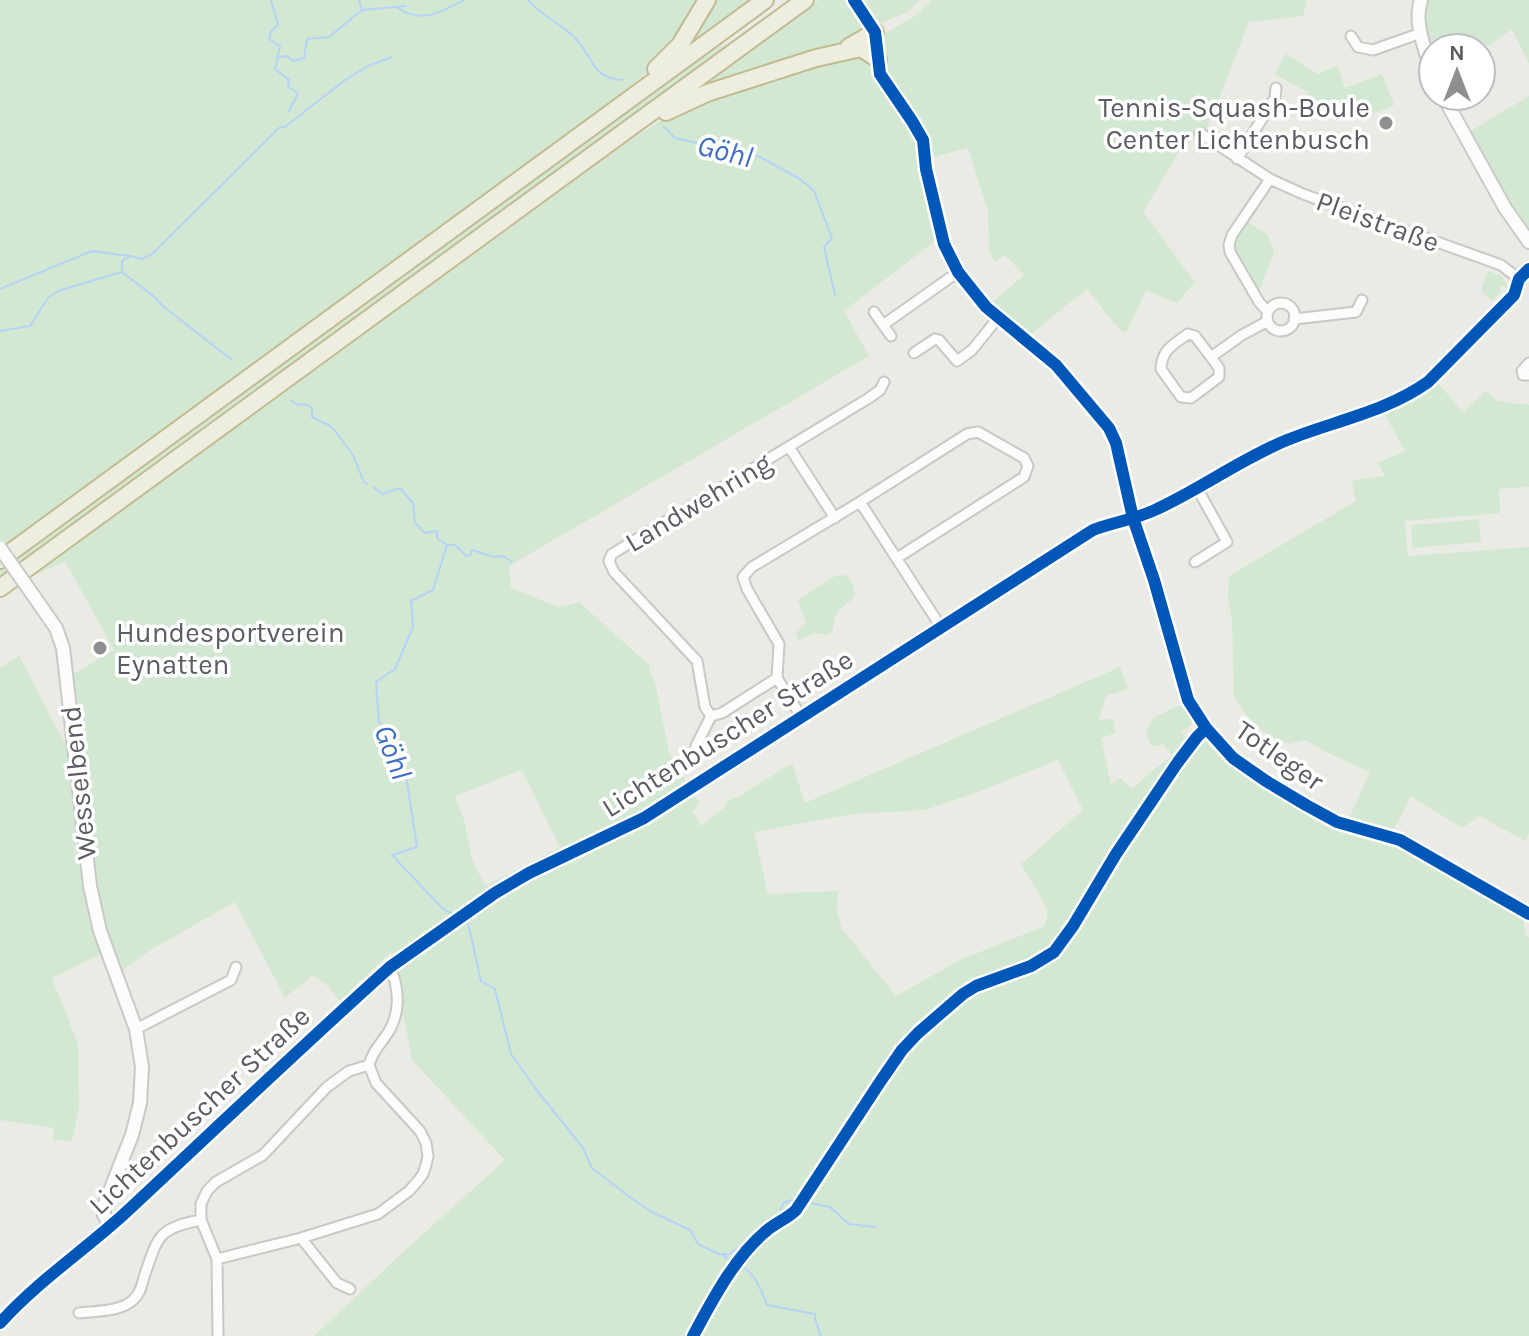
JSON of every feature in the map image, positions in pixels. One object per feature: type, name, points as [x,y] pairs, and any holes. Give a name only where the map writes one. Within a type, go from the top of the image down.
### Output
[{"type":"highway","points":[[636,94],[648,77],[680,45],[707,0]]},
{"type":"highway","points":[[0,560],[765,0]]},
{"type":"highway","points":[[0,588],[805,0]]},
{"type":"highway","points":[[628,129],[707,93],[837,52],[875,32]]},
{"type":"highway","points":[[837,52],[861,48],[878,59]]},
{"type":"street","points":[[1421,0],[1418,10],[1421,32]]},
{"type":"street","points":[[856,2],[875,32]]},
{"type":"street","name":"Totleger","points":[[875,32],[878,69],[923,140],[926,169],[944,244],[958,272],[979,300],[1056,365],[1109,428],[1116,443],[1133,518],[1188,700],[1206,728],[1233,758],[1326,816],[1400,840],[1529,914]]},
{"type":"street","points":[[1351,36],[1358,47],[1373,50],[1417,34]]},
{"type":"street","points":[[1237,159],[1275,98],[1276,88]]},
{"type":"street","points":[[1452,112],[1505,208],[1529,242]]},
{"type":"street","name":"Pleistraße","points":[[1200,133],[1270,179],[1303,194],[1501,265],[1519,279]]},
{"type":"street","points":[[1211,357],[1268,317],[1273,305],[1282,303],[1290,306],[1294,319],[1290,327],[1282,330],[1273,328],[1268,317],[1230,252],[1232,235],[1270,179]]},
{"type":"street","name":"Lichtenbuscher Straße","points":[[0,1323],[20,1301],[110,1226],[390,967],[495,893],[529,873],[644,818],[1093,530],[1153,512],[1283,442],[1413,393],[1428,382],[1514,295],[1519,279],[1529,269]]},
{"type":"street","points":[[883,325],[958,272]]},
{"type":"street","points":[[1294,319],[1356,312],[1362,300]]},
{"type":"street","points":[[874,312],[891,336]]},
{"type":"street","points":[[914,353],[935,339],[957,361],[972,350],[998,318]]},
{"type":"street","points":[[1188,334],[1195,336],[1211,357],[1219,368],[1219,377],[1191,398],[1181,397],[1161,369],[1166,350],[1188,334]]},
{"type":"street","points":[[1529,363],[1522,371],[1523,375],[1529,375]]},
{"type":"street","name":"Landwehring","points":[[711,716],[705,707],[697,661],[614,572],[609,561],[612,554],[869,398],[880,390],[884,382]]},
{"type":"street","points":[[801,716],[777,678],[779,644],[743,577],[752,567],[973,432],[1024,458],[1028,466],[1024,477],[897,558]]},
{"type":"street","name":"Landwehring","points":[[789,447],[835,518]]},
{"type":"street","points":[[1195,562],[1227,542],[1197,488]]},
{"type":"street","points":[[860,502],[941,627]]},
{"type":"street","name":"Wesselbend","points":[[0,548],[56,628],[63,648],[90,886],[100,931],[136,1029],[142,1067],[140,1103],[132,1135],[104,1206],[104,1215],[110,1226]]},
{"type":"street","points":[[696,746],[711,716],[722,713],[777,678]]},
{"type":"street","points":[[136,1029],[231,980],[236,967]]},
{"type":"street","points":[[217,1259],[378,1214],[409,1191],[423,1174],[428,1156],[426,1143],[420,1131],[376,1083],[369,1065],[372,1053],[396,1018],[396,980],[390,967]]},
{"type":"street","points":[[218,1336],[217,1259],[201,1220],[201,1204],[207,1191],[216,1182],[263,1155],[327,1087],[349,1071],[369,1065]]},
{"type":"street","points":[[79,1313],[120,1308],[133,1301],[157,1242],[167,1229],[201,1220]]},
{"type":"street","points":[[301,1238],[337,1283],[350,1289]]},
{"type":"green space","points":[[0,0],[702,0],[658,63],[620,95],[0,549]]},
{"type":"green space","points":[[712,0],[752,0],[686,48]]},
{"type":"green space","points":[[819,0],[846,0],[865,31],[853,41],[697,90]]},
{"type":"green space","points":[[860,0],[920,0],[909,11],[880,24]]},
{"type":"green space","points":[[932,0],[1307,0],[1303,16],[1249,22],[1208,126],[1180,150],[1143,212],[1195,282],[1177,303],[1146,290],[1126,333],[1118,328],[1087,289],[1027,337],[989,305],[1024,275],[1005,255],[994,262],[989,250],[988,212],[968,148],[922,160],[940,237],[844,311],[869,356],[509,566],[511,588],[558,607],[579,602],[649,665],[669,752],[699,803],[692,811],[701,826],[727,806],[726,803],[792,763],[805,803],[1120,667],[1128,689],[1106,696],[1099,720],[1113,719],[1116,733],[1101,738],[1111,784],[1121,778],[1131,789],[1172,755],[1163,744],[1150,744],[1148,725],[1168,710],[1185,704],[1196,721],[1181,732],[1187,740],[1197,741],[1207,733],[1248,774],[1345,827],[1370,772],[1306,740],[1289,744],[1271,738],[1249,718],[1234,698],[1229,576],[1356,501],[1354,480],[1385,476],[1378,463],[1405,451],[1384,413],[1408,402],[1437,382],[1463,412],[1486,391],[1497,401],[1529,405],[1529,487],[1499,489],[1500,513],[1405,521],[1408,556],[1529,547],[1529,833],[1525,841],[1480,816],[1462,828],[1411,796],[1389,839],[1509,906],[1522,916],[1529,937],[1529,1336],[314,1336],[505,1160],[412,1060],[391,952],[340,1001],[329,987],[313,975],[285,998],[235,902],[152,949],[114,976],[105,952],[52,978],[78,1044],[79,1107],[72,1141],[53,1140],[54,1128],[0,1120],[0,668],[19,656],[65,744],[60,682],[114,650],[65,561],[29,577],[425,287],[660,121],[851,52],[869,56],[883,49],[884,34],[915,16]],"holes":[[[1058,760],[1083,810],[1021,864],[1048,910],[1045,926],[960,960],[896,996],[842,929],[837,912],[838,891],[768,894],[754,832],[853,814],[925,810]],[[522,770],[560,847],[485,886],[472,859],[464,820],[455,796]]]},
{"type":"green space","points":[[1426,0],[1529,0],[1529,64],[1512,29],[1497,40],[1497,32],[1426,32],[1423,22]]},
{"type":"green space","points":[[727,43],[692,77],[0,583],[0,565],[692,61]]},
{"type":"green space","points":[[1286,54],[1319,75],[1338,66],[1345,88],[1382,74],[1394,105],[1359,119],[1305,98],[1308,92],[1274,74]]},
{"type":"green space","points":[[1529,96],[1529,228],[1509,206],[1467,133]]},
{"type":"green space","points":[[1248,222],[1268,235],[1274,252],[1259,292],[1234,247]]},
{"type":"green space","points":[[1488,271],[1502,276],[1508,287],[1502,285],[1501,292],[1492,301],[1481,291]]},
{"type":"green space","points":[[1479,519],[1481,542],[1413,548],[1411,525]]},
{"type":"green space","points":[[846,575],[853,585],[855,596],[837,613],[833,630],[826,635],[814,633],[799,640],[795,634],[806,623],[798,600],[835,576]]},
{"type":"waterway","name":"Göhl","points":[[271,0],[278,25],[271,31],[269,39],[280,46],[275,69],[289,80],[288,87],[298,93],[289,111]]},
{"type":"waterway","name":"Göhl","points":[[278,57],[287,56],[293,61],[304,58],[307,39],[329,37],[362,10],[359,0]]},
{"type":"waterway","name":"Göhl","points":[[396,7],[422,16],[464,0]]},
{"type":"waterway","name":"Göhl","points":[[528,0],[580,43],[597,70],[603,75],[623,80]]},
{"type":"waterway","points":[[363,10],[406,6]]},
{"type":"waterway","name":"Göhl","points":[[122,272],[122,261],[131,256],[142,259],[152,254],[279,128],[286,126],[345,80],[368,66],[392,57]]},
{"type":"waterway","name":"Göhl","points":[[664,127],[675,138],[760,157],[800,179],[814,191],[832,238],[824,247],[835,295]]},
{"type":"waterway","name":"Göhl","points":[[0,289],[92,251],[129,256]]},
{"type":"waterway","name":"Göhl","points":[[0,331],[30,326],[48,298],[58,291],[121,272]]},
{"type":"waterway","name":"Göhl","points":[[123,273],[232,360]]},
{"type":"waterway","name":"Göhl","points":[[291,400],[297,405],[305,404],[312,408],[312,417],[332,427],[353,455],[367,484]]},
{"type":"waterway","name":"Göhl","points":[[373,487],[383,494],[400,488],[413,503],[415,523],[425,533],[437,531],[437,538],[447,545],[433,590],[411,601],[413,627],[395,669],[376,682],[379,722],[404,763],[417,847],[392,855],[442,908],[452,914]]},
{"type":"waterway","points":[[448,545],[455,545],[466,556],[471,555],[471,550],[503,556],[512,562]]},
{"type":"waterway","name":"Göhl","points":[[464,921],[468,923],[481,981],[495,989],[511,1054],[583,1148],[592,1168],[650,1211],[690,1230],[698,1244],[719,1254],[729,1254],[759,1234],[780,1213],[783,1203],[799,1200]]},
{"type":"waterway","name":"Göhl","points":[[805,1202],[830,1207],[849,1224],[875,1227]]},
{"type":"waterway","name":"Göhl","points":[[723,1255],[750,1272],[767,1305],[815,1314],[821,1336]]},
{"type":"cycle path","points":[[854,0],[875,32],[880,74],[923,140],[926,169],[944,244],[958,272],[986,307],[1056,365],[1109,428],[1116,443],[1133,518],[1188,700],[1206,728],[1233,758],[1306,805],[1337,822],[1400,840],[1529,914]]},
{"type":"cycle path","points":[[0,1323],[44,1281],[123,1215],[390,967],[495,893],[529,873],[644,818],[1093,530],[1149,512],[1270,448],[1377,409],[1412,392],[1428,382],[1514,295],[1519,279],[1529,269]]},
{"type":"cycle path","points":[[693,1336],[743,1254],[765,1232],[796,1210],[902,1050],[963,994],[976,986],[1031,966],[1054,952],[1178,762],[1206,728]]},
{"type":"place","name":"Tennis-Squash-Boule Center Lichtenbusch","points":[[1386,123]]},
{"type":"place","name":"Hundesportverein Eynatten","points":[[100,648]]}]
